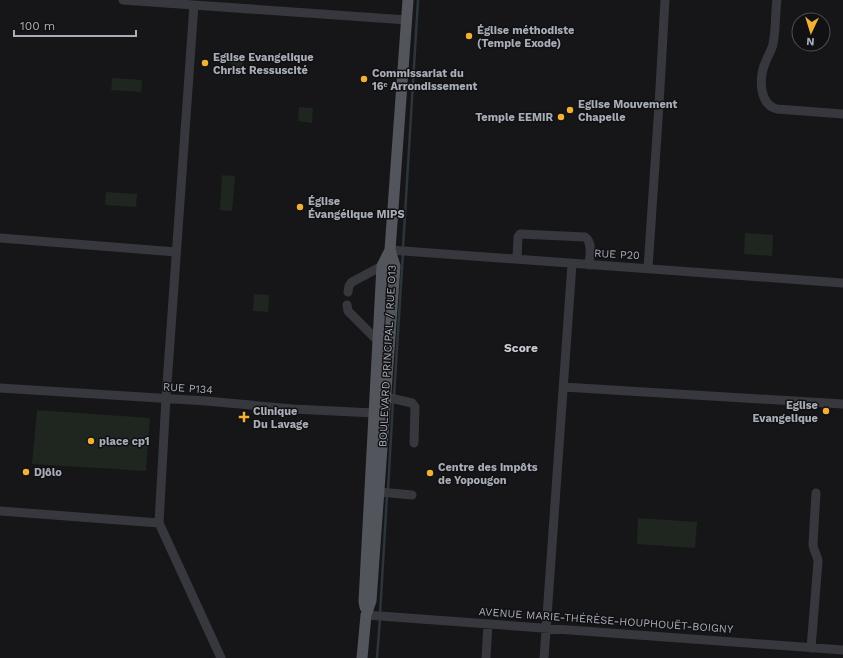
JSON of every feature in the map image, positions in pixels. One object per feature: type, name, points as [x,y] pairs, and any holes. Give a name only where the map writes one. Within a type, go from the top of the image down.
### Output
[{"type":"main road","name":"BOULEVARD PRINCIPAL / RUE O13","points":[[366,615],[371,601],[386,397],[394,266],[390,250],[408,0]]},
{"type":"main road","points":[[382,266],[390,250]]},
{"type":"main road","name":"BOULEVARD PRINCIPAL / RUE O13","points":[[362,658],[366,615],[364,600],[382,266]]},
{"type":"street","points":[[123,0],[407,20]]},
{"type":"street","points":[[648,268],[660,98],[665,0]]},
{"type":"street","points":[[777,0],[774,42],[763,69],[762,91],[766,103],[771,108],[777,109],[843,114]]},
{"type":"street","points":[[194,5],[166,398],[159,523],[221,658]]},
{"type":"street","points":[[517,259],[518,237],[520,234],[585,237],[590,243],[589,265]]},
{"type":"street","points":[[0,238],[176,252]]},
{"type":"street","name":"RUE P20","points":[[390,250],[843,283]]},
{"type":"street","points":[[544,658],[572,264]]},
{"type":"street","points":[[348,292],[349,286],[352,282],[382,266]]},
{"type":"street","points":[[347,305],[348,311],[379,342]]},
{"type":"street","points":[[563,387],[843,404]]},
{"type":"street","name":"RUE P134","points":[[0,388],[374,413]]},
{"type":"street","points":[[386,397],[412,403],[415,407],[414,443]]},
{"type":"street","points":[[379,492],[412,494]]},
{"type":"street","points":[[812,648],[818,562],[818,556],[813,544],[816,493]]},
{"type":"street","points":[[0,511],[159,523]]},
{"type":"street","name":"AVENUE MARIE-THÉRÈSE-HOUPHOUËT-BOIGNY","points":[[366,615],[843,650]]},
{"type":"street","points":[[486,658],[488,624]]},
{"type":"shaded area","points":[[220,54],[242,56],[242,68],[232,68],[232,64],[220,62]]},
{"type":"shaded area","points":[[112,78],[142,80],[141,92],[111,90]]},
{"type":"shaded area","points":[[299,107],[313,108],[312,123],[298,121]]},
{"type":"shaded area","points":[[222,175],[235,176],[232,211],[220,210]]},
{"type":"shaded area","points":[[106,192],[137,194],[136,207],[105,205]]},
{"type":"shaded area","points":[[745,233],[773,235],[772,256],[744,254]]},
{"type":"shaded area","points":[[254,294],[269,295],[268,312],[253,311]]},
{"type":"shaded area","name":"place cp1","points":[[37,410],[150,418],[146,471],[32,464]]},
{"type":"shaded area","points":[[638,518],[697,522],[695,548],[637,544]]},
{"type":"waterway","points":[[403,248],[418,0]]},
{"type":"waterway","points":[[394,396],[403,253]]},
{"type":"waterway","points":[[388,490],[393,401]]},
{"type":"waterway","points":[[380,614],[387,495]]},
{"type":"waterway","points":[[377,658],[380,619]]},
{"type":"place","name":"Église méthodiste (Temple Exode)","points":[[469,36]]},
{"type":"place","name":"Eglise Evangelique Christ Ressuscité","points":[[205,63]]},
{"type":"place","name":"Commissariat du 16ᵉ Arrondissement","points":[[364,79]]},
{"type":"place","name":"Eglise Mouvement Chapelle","points":[[570,110]]},
{"type":"place","name":"Temple EEMIR","points":[[561,117]]},
{"type":"place","name":"Église Évangélique MIPS","points":[[300,207]]},
{"type":"place","name":"Eglise Evangelique","points":[[826,411]]},
{"type":"place","name":"Clinique Du Lavage","points":[[244,417]]},
{"type":"place","name":"place cp1","points":[[91,441]]},
{"type":"place","name":"Djôlo","points":[[26,472]]},
{"type":"place","name":"Centre des impôts de Yopougon","points":[[430,473]]},
{"type":"district","name":"Score","points":[[521,348]]}]
